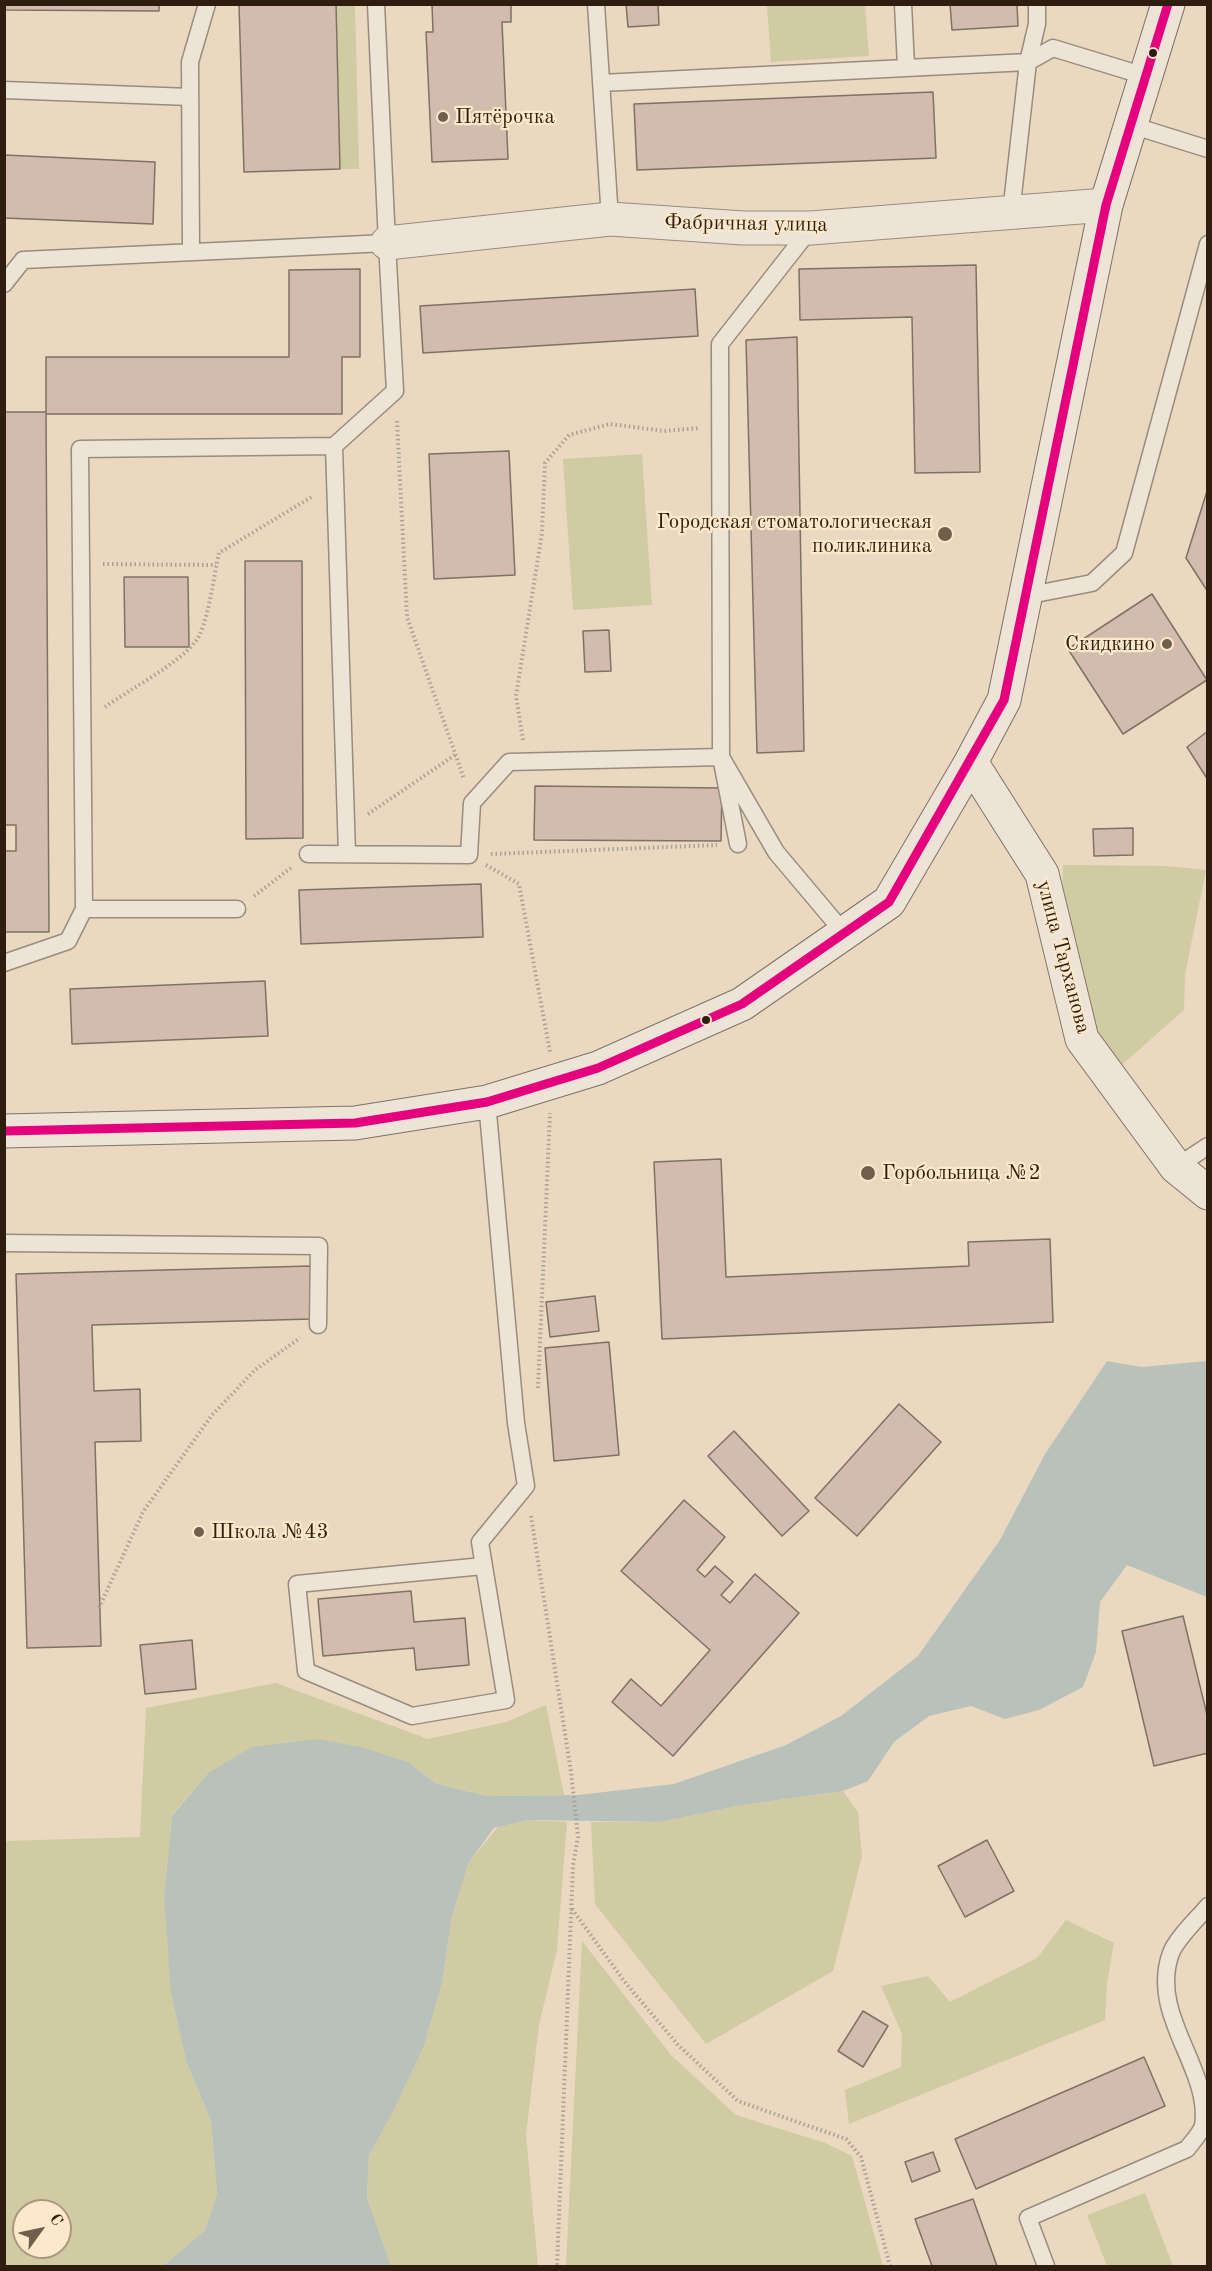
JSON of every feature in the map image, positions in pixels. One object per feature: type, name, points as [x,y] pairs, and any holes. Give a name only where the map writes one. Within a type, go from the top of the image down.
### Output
[{"type":"main road","points":[[4,1131],[355,1123],[487,1102],[598,1068],[742,1004],[889,902],[971,762],[1004,700],[1106,205],[1168,4]]},
{"type":"main road","name":"Фабричная улица","points":[[387,243],[610,219],[743,228],[811,228],[1106,205]]},
{"type":"main road","name":"улица Тарханова","points":[[971,762],[1042,874],[1082,1039],[1176,1167],[1208,1193]]},
{"type":"lane","points":[[191,252],[190,62],[207,4]]},
{"type":"lane","points":[[4,963],[68,941],[84,909],[80,449],[334,446],[395,391],[376,4]]},
{"type":"lane","points":[[596,4],[610,219]]},
{"type":"lane","points":[[903,4],[906,67]]},
{"type":"lane","points":[[1011,213],[1028,62],[1037,24],[1037,4]]},
{"type":"lane","points":[[601,83],[1028,62],[1053,48],[1145,76]]},
{"type":"lane","points":[[4,90],[190,97]]},
{"type":"lane","points":[[1131,125],[1208,149]]},
{"type":"lane","points":[[738,844],[721,757],[720,344],[811,228]]},
{"type":"lane","points":[[4,258],[23,260],[387,243]]},
{"type":"lane","points":[[1025,596],[1092,584],[1124,552],[1208,244]]},
{"type":"lane","points":[[4,284],[23,260]]},
{"type":"lane","points":[[334,446],[348,828],[347,854]]},
{"type":"lane","points":[[308,854],[469,855],[472,802],[509,762],[721,757]]},
{"type":"lane","points":[[721,757],[776,852],[845,933]]},
{"type":"lane","points":[[84,909],[237,909]]},
{"type":"lane","points":[[483,1566],[297,1584],[306,1671],[412,1716],[506,1700],[480,1542],[526,1486],[516,1423],[487,1102]]},
{"type":"lane","points":[[1176,1167],[1208,1146]]},
{"type":"lane","points":[[4,1243],[319,1246],[318,1325]]},
{"type":"lane","points":[[1046,2266],[1028,2218],[1187,2149],[1203,2127],[1206,2094],[1176,2021],[1166,1986],[1171,1953],[1208,1905]]},
{"type":"path","points":[[395,391],[407,617],[472,802]]},
{"type":"path","points":[[525,761],[516,696],[529,630],[542,533],[545,463],[569,435],[610,424],[663,431],[720,427]]},
{"type":"path","points":[[82,724],[172,662],[196,642],[207,609],[219,553],[336,481]]},
{"type":"path","points":[[81,564],[216,565]]},
{"type":"path","points":[[348,828],[455,755]]},
{"type":"path","points":[[469,855],[738,844]]},
{"type":"path","points":[[237,909],[308,854]]},
{"type":"path","points":[[469,855],[519,885],[550,1054]]},
{"type":"path","points":[[516,1423],[537,1407],[550,1151]]},
{"type":"path","points":[[99,1608],[143,1512],[212,1415],[255,1370],[318,1325]]},
{"type":"path","points":[[526,1486],[571,1772],[578,1837],[573,1865],[557,2266]]},
{"type":"path","points":[[572,1907],[624,1981],[678,2045],[738,2102],[846,2139],[861,2157],[890,2266]]},
{"type":"shaded area","points":[[336,5],[355,5],[359,169],[340,169]]},
{"type":"shaded area","points":[[767,5],[865,5],[869,56],[771,62]]},
{"type":"shaded area","points":[[642,454],[652,605],[573,610],[563,459]]},
{"type":"shaded area","points":[[1063,865],[1166,866],[1206,870],[1185,975],[1184,1010],[1115,1071],[1089,1032],[1090,997],[1062,927]]},
{"type":"shaded area","points":[[1107,1361],[1142,1367],[1207,1361],[1207,1597],[1127,1565],[1100,1602],[1096,1652],[1083,1687],[1039,1710],[1005,1719],[971,1706],[929,1716],[894,1742],[868,1781],[843,1791],[742,1805],[660,1822],[528,1820],[494,1828],[469,1862],[452,1916],[442,1983],[424,2046],[392,2114],[369,2155],[367,2198],[391,2266],[163,2266],[205,2230],[217,2193],[211,2121],[187,2063],[171,1993],[164,1897],[172,1816],[208,1773],[252,1747],[317,1739],[361,1747],[408,1762],[437,1784],[487,1796],[578,1795],[674,1784],[786,1745],[841,1716],[918,1656],[1000,1540],[1045,1454]]},
{"type":"shaded area","points":[[276,1683],[428,1739],[506,1722],[546,1705],[564,1795],[487,1796],[437,1784],[408,1762],[208,1773],[172,1815],[164,1897],[187,2063],[211,2121],[217,2193],[205,2230],[163,2266],[5,2266],[4,1841],[140,1837],[146,1708]]},
{"type":"shaded area","points":[[843,1791],[858,1812],[862,1856],[833,1971],[706,2044],[595,1904],[591,1822],[660,1822],[742,1805]]},
{"type":"shaded area","points":[[528,1820],[567,1822],[557,1950],[539,2025],[526,2135],[538,2266],[391,2266],[367,2198],[369,2155],[392,2114],[424,2046],[442,1983],[452,1916],[469,1862],[498,1827]]},
{"type":"shaded area","points":[[1066,1920],[1114,1943],[1107,1984],[1105,2020],[849,2124],[845,2090],[901,2067],[902,2034],[881,1986],[928,1976],[950,2002],[1037,1958]]},
{"type":"shaded area","points":[[582,1941],[671,2055],[736,2115],[825,2143],[852,2156],[883,2266],[566,2266]]},
{"type":"shaded area","points":[[1145,2193],[1173,2266],[1107,2266],[1087,2215]]},
{"type":"building","points":[[4,4],[159,4],[159,11],[4,10]]},
{"type":"building","points":[[239,4],[336,4],[340,169],[244,172]]},
{"type":"building","points":[[432,4],[511,4],[511,22],[502,22],[508,159],[432,162],[426,32],[433,32]]},
{"type":"building","points":[[626,4],[658,4],[659,25],[628,27]]},
{"type":"building","points":[[950,4],[1017,4],[1018,26],[952,30]]},
{"type":"building","points":[[933,92],[936,158],[637,170],[634,104]]},
{"type":"building","points":[[4,155],[155,162],[153,224],[4,218]]},
{"type":"building","points":[[976,265],[980,472],[915,473],[912,317],[800,320],[799,269]]},
{"type":"building","points":[[360,269],[360,357],[342,357],[342,414],[46,414],[46,357],[289,357],[289,270]]},
{"type":"building","points":[[695,289],[698,336],[423,353],[420,306]]},
{"type":"building","points":[[797,337],[804,751],[757,753],[746,340]]},
{"type":"building","points":[[4,412],[46,412],[49,932],[4,932],[4,851],[16,851],[16,825],[4,825]]},
{"type":"building","points":[[509,451],[515,575],[434,579],[429,454]]},
{"type":"building","points":[[1208,488],[1208,592],[1186,558]]},
{"type":"building","points":[[245,561],[302,561],[303,838],[246,839]]},
{"type":"building","points":[[124,577],[188,577],[189,647],[125,647]]},
{"type":"building","points":[[1152,594],[1207,680],[1123,734],[1068,649]]},
{"type":"building","points":[[609,630],[611,671],[585,672],[583,631]]},
{"type":"building","points":[[1208,731],[1208,780],[1187,747]]},
{"type":"building","points":[[535,786],[722,788],[721,841],[534,840]]},
{"type":"building","points":[[1133,828],[1133,855],[1094,856],[1093,829]]},
{"type":"building","points":[[481,884],[483,937],[301,944],[299,890]]},
{"type":"building","points":[[265,981],[268,1036],[72,1044],[70,989]]},
{"type":"building","points":[[721,1159],[726,1277],[969,1266],[968,1242],[1050,1239],[1053,1322],[662,1339],[654,1162]]},
{"type":"building","points":[[311,1266],[312,1319],[92,1325],[94,1391],[140,1389],[141,1441],[95,1442],[101,1646],[27,1648],[16,1274]]},
{"type":"building","points":[[595,1296],[599,1331],[550,1337],[546,1302]]},
{"type":"building","points":[[609,1342],[619,1455],[554,1461],[545,1348]]},
{"type":"building","points":[[899,1404],[941,1442],[857,1536],[815,1498]]},
{"type":"building","points":[[734,1431],[809,1511],[782,1536],[708,1456]]},
{"type":"building","points":[[684,1500],[725,1537],[697,1570],[705,1577],[715,1566],[733,1582],[721,1595],[730,1603],[755,1574],[799,1613],[673,1756],[612,1702],[631,1679],[661,1706],[710,1650],[621,1571]]},
{"type":"building","points":[[411,1591],[414,1622],[465,1618],[469,1665],[416,1670],[414,1648],[323,1656],[318,1599]]},
{"type":"building","points":[[1183,1616],[1208,1719],[1208,1753],[1154,1766],[1122,1631]]},
{"type":"building","points":[[192,1640],[196,1689],[145,1694],[140,1645]]},
{"type":"building","points":[[987,1840],[1014,1891],[965,1917],[938,1866]]},
{"type":"building","points":[[863,2011],[888,2026],[863,2067],[838,2051]]},
{"type":"building","points":[[1144,2057],[1165,2106],[976,2189],[955,2139]]},
{"type":"building","points":[[933,2152],[940,2171],[912,2182],[905,2162]]},
{"type":"building","points":[[973,2199],[997,2266],[932,2266],[915,2219]]},
{"type":"transit line","points":[[4,1131],[355,1123],[487,1102],[598,1068],[742,1004],[889,902],[1004,700],[1106,205],[1168,4]]},
{"type":"place","name":"Пятёрочка","points":[[443,117]]},
{"type":"place","name":"Городская стоматологическая поликлиника","points":[[945,534]]},
{"type":"place","name":"Скидкино","points":[[1167,644]]},
{"type":"place","name":"Горбольница №2","points":[[868,1173]]},
{"type":"place","name":"Школа №43","points":[[199,1532]]}]
